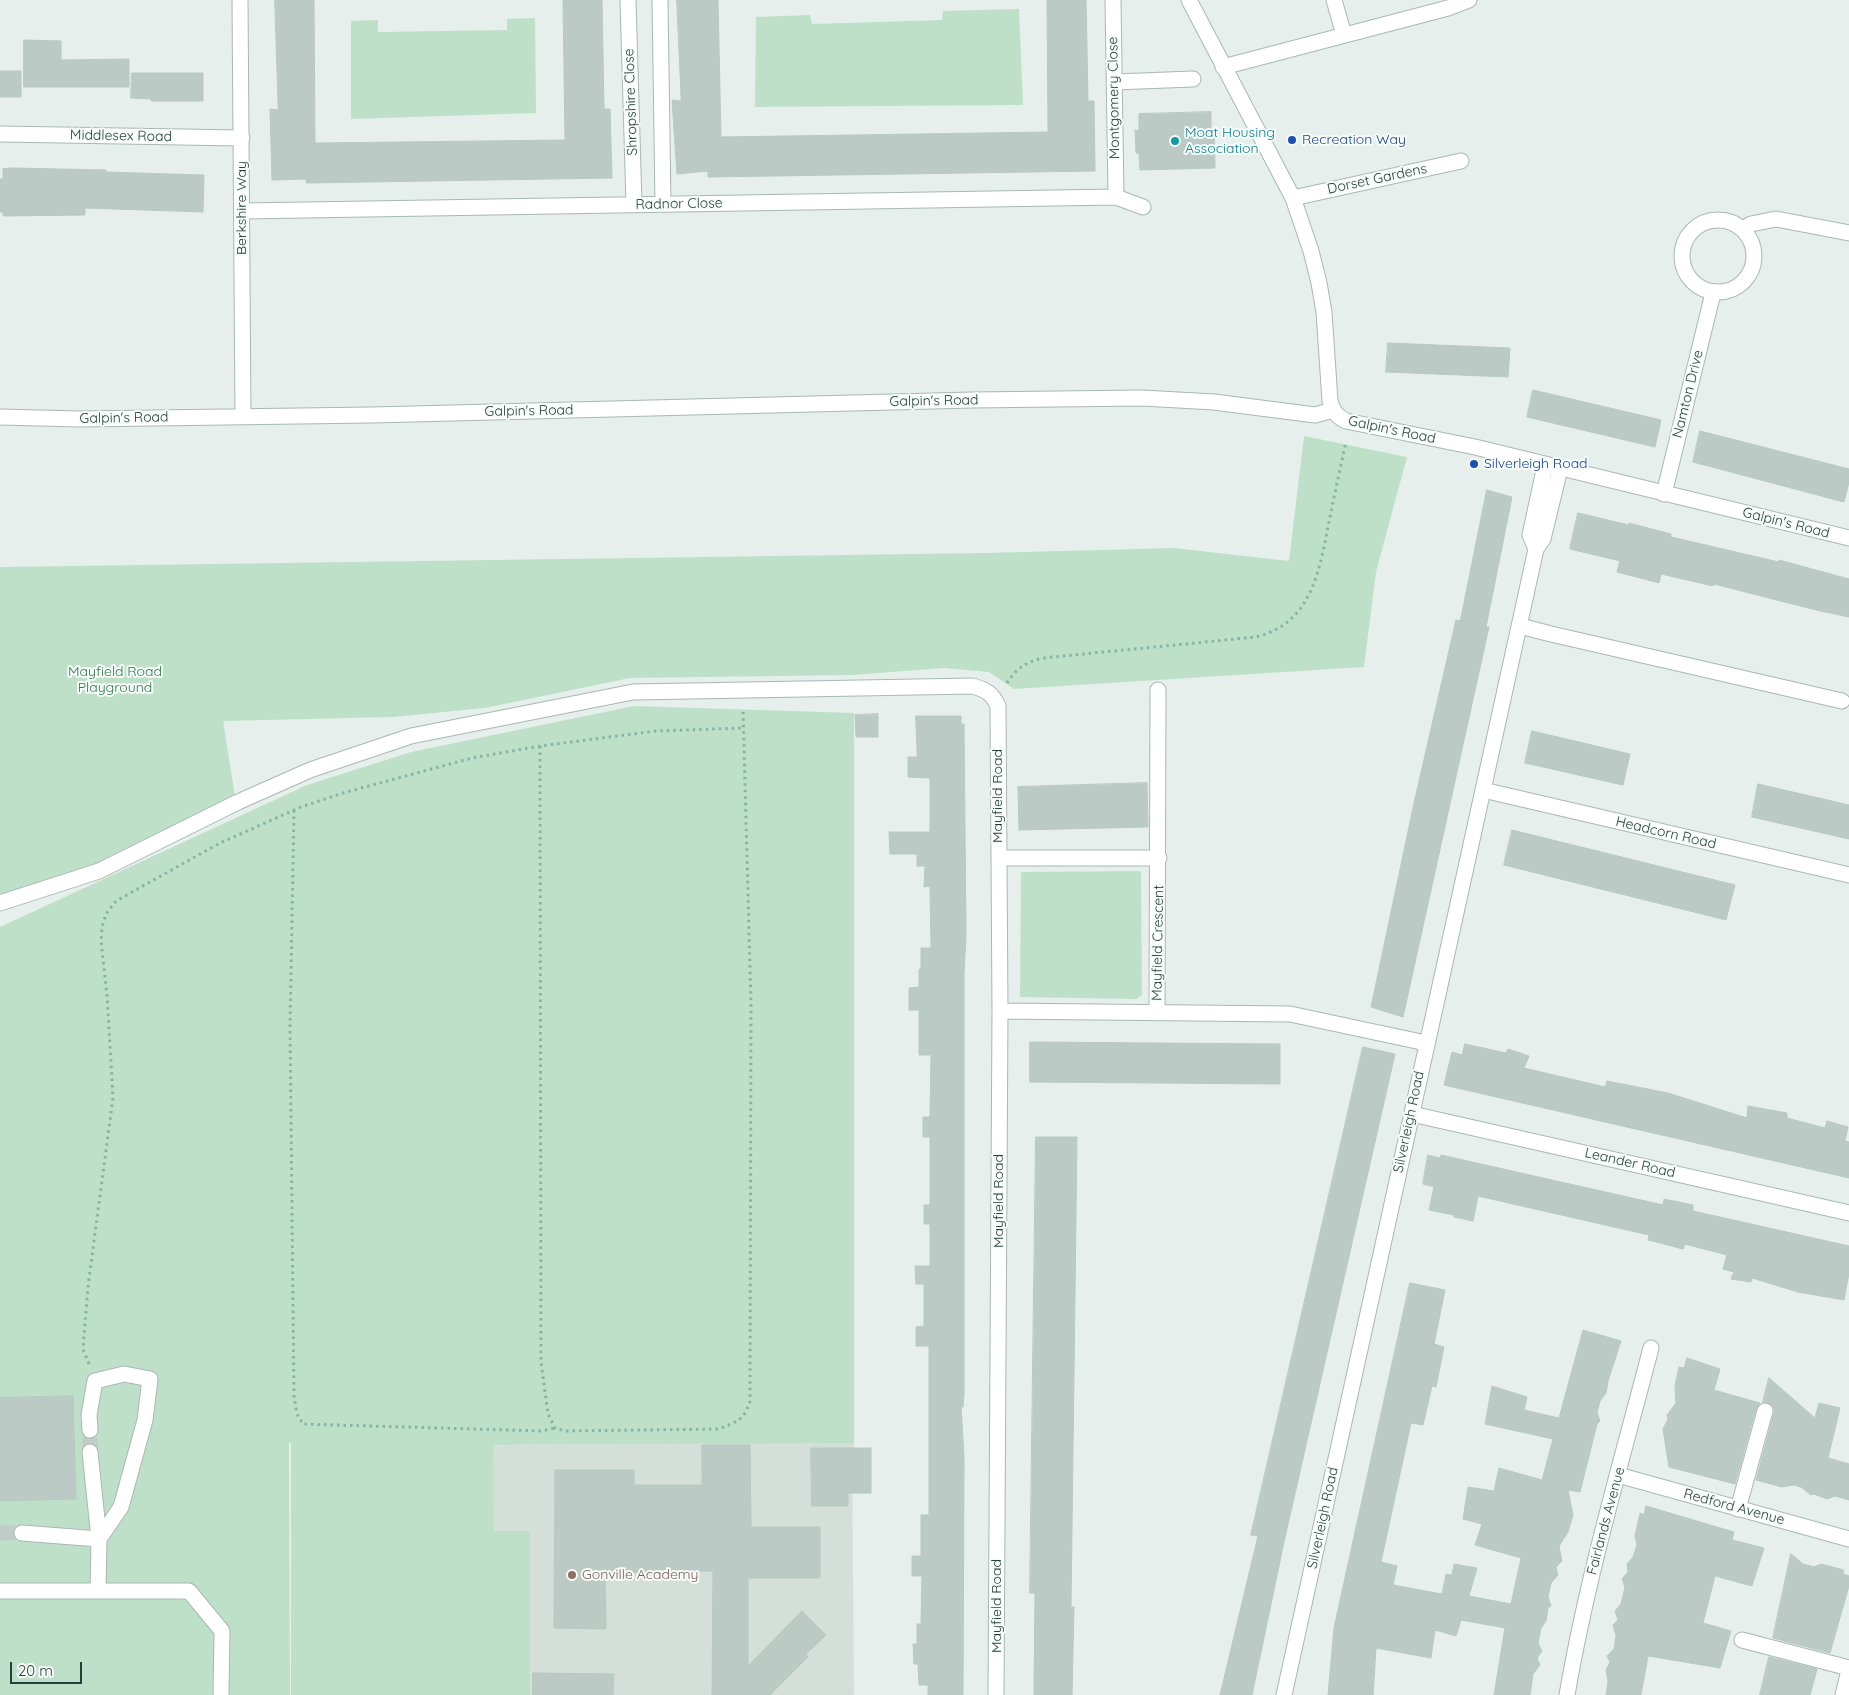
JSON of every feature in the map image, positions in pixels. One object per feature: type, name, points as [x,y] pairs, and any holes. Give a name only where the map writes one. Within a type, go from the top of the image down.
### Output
[{"type":"street","name":"Berkshire Way","points":[[240,0],[243,416]]},
{"type":"street","name":"Shropshire Close","points":[[628,0],[634,204]]},
{"type":"street","points":[[660,0],[663,204]]},
{"type":"street","name":"Montgomery Close","points":[[1113,0],[1116,197]]},
{"type":"street","points":[[1189,0],[1293,198],[1320,283],[1324,312],[1330,401],[1333,410]]},
{"type":"street","points":[[1334,0],[1344,35]]},
{"type":"street","points":[[1223,67],[1448,8],[1469,0]]},
{"type":"street","points":[[1114,82],[1193,79]]},
{"type":"street","name":"Middlesex Road","points":[[0,134],[242,138]]},
{"type":"street","name":"Dorset Gardens","points":[[1293,198],[1461,161]]},
{"type":"street","name":"Radnor Close","points":[[243,211],[1116,197]]},
{"type":"street","points":[[1116,197],[1143,207]]},
{"type":"street","points":[[1743,229],[1751,224],[1776,219],[1849,233]]},
{"type":"street","points":[[1715,220],[1726,221],[1743,229],[1752,244],[1754,256],[1752,268],[1747,278],[1738,286],[1727,291],[1712,293],[1694,283],[1686,274],[1682,263],[1682,251],[1686,239],[1693,230],[1703,223],[1715,220]]},
{"type":"street","name":"Namton Drive","points":[[1664,494],[1712,293]]},
{"type":"street","name":"Galpin's Road","points":[[0,417],[80,419],[972,400],[1142,398],[1214,402],[1315,415],[1333,410],[1338,417],[1346,421],[1475,448],[1849,538]]},
{"type":"street","name":"Silverleigh Road","points":[[1536,549],[1530,535],[1545,465]]},
{"type":"street","name":"Silverleigh Road","points":[[1284,1695],[1536,549],[1543,539],[1560,469]]},
{"type":"street","points":[[1520,626],[1842,701]]},
{"type":"street","points":[[0,903],[99,871],[238,802],[292,778],[411,736],[633,692],[973,686],[988,691],[996,702]]},
{"type":"street","name":"Mayfield Crescent","points":[[1158,690],[1159,858],[1157,1013],[1290,1014],[1426,1043]]},
{"type":"street","name":"Mayfield Road","points":[[996,702],[1000,1011],[996,1695]]},
{"type":"street","name":"Headcorn Road","points":[[1483,790],[1849,875]]},
{"type":"street","points":[[999,858],[1159,858]]},
{"type":"street","points":[[1000,1011],[1157,1013]]},
{"type":"street","name":"Leander Road","points":[[1412,1114],[1849,1213]]},
{"type":"street","name":"Fairlands Avenue","points":[[1567,1695],[1578,1633],[1592,1575],[1651,1348]]},
{"type":"street","points":[[90,1430],[89,1415],[96,1381],[124,1374],[150,1380],[145,1420],[121,1507],[98,1539]]},
{"type":"street","points":[[1738,1508],[1765,1411]]},
{"type":"street","points":[[90,1452],[98,1539],[98,1591]]},
{"type":"street","name":"Redford Avenue","points":[[1618,1475],[1849,1539]]},
{"type":"street","points":[[22,1533],[98,1539]]},
{"type":"street","points":[[0,1591],[189,1591],[222,1631],[222,1695]]},
{"type":"street","points":[[1742,1640],[1849,1669],[1843,1695]]},
{"type":"path","points":[[996,702],[1015,670],[1027,662],[1043,658],[1256,636],[1274,631],[1286,624],[1304,604],[1318,573],[1346,440]]},
{"type":"path","points":[[294,810],[290,1036],[294,1396],[297,1414],[303,1424],[542,1431],[556,1428],[565,1431],[719,1429],[736,1422],[746,1414],[750,1401],[751,1005],[743,690]]},
{"type":"path","points":[[96,1381],[83,1349],[88,1286],[113,1098],[107,995],[101,941],[102,927],[106,914],[116,901],[220,843],[294,810],[343,793],[472,758],[540,746],[656,731],[744,728]]},
{"type":"path","points":[[540,746],[541,1362],[548,1414],[556,1428]]},
{"type":"shaded area","name":"Gonville Academy","points":[[854,1443],[854,1454],[852,1455],[854,1695],[291,1695],[408,1446]]},
{"type":"green space","points":[[1019,9],[1023,105],[755,107],[756,17],[810,15],[812,24],[942,20],[943,11]]},
{"type":"green space","points":[[535,18],[536,113],[351,119],[351,21],[378,20],[378,32],[507,30],[507,19]]},
{"type":"green space","name":"Mayfield Road Playground","points":[[1304,436],[1407,457],[1376,572],[1364,667],[1014,689],[989,672],[944,668],[853,675],[630,678],[485,708],[393,717],[223,721],[235,796],[95,865],[0,896],[0,567],[986,553],[1174,548],[1289,561]]},
{"type":"green space","points":[[634,706],[854,713],[854,1443],[493,1445],[494,1531],[530,1531],[530,1695],[291,1695],[291,1444],[289,1442],[290,1695],[0,1695],[0,927],[307,785],[411,752]]},
{"type":"green space","points":[[1141,871],[1142,995],[1136,999],[1020,997],[1021,872]]},
{"type":"building","points":[[275,0],[314,0],[315,143],[565,140],[563,0],[602,0],[604,109],[610,109],[612,178],[306,183],[306,179],[272,180],[270,109],[278,110]]},
{"type":"building","points":[[677,0],[718,0],[721,137],[1048,132],[1047,0],[1086,0],[1088,101],[1094,101],[1095,171],[708,177],[708,171],[677,174],[672,100],[681,101]]},
{"type":"building","points":[[24,40],[61,41],[61,60],[129,59],[129,87],[24,87]]},
{"type":"building","points":[[0,71],[21,71],[21,97],[0,97]]},
{"type":"building","points":[[132,73],[203,73],[203,101],[151,101],[151,99],[131,98]]},
{"type":"building","name":"Moat Housing Association","points":[[1211,112],[1211,129],[1214,129],[1215,168],[1140,170],[1139,153],[1136,153],[1135,130],[1139,131],[1139,114]]},
{"type":"building","points":[[3,169],[204,175],[203,212],[85,208],[85,215],[3,216],[3,212],[0,212],[0,179],[3,179]]},
{"type":"building","points":[[1388,343],[1510,348],[1508,377],[1386,372]]},
{"type":"building","points":[[1533,390],[1661,420],[1655,447],[1527,417]]},
{"type":"building","points":[[1700,431],[1849,469],[1849,482],[1844,502],[1693,462]]},
{"type":"building","points":[[1487,490],[1512,497],[1486,627],[1489,627],[1403,1017],[1371,1007],[1414,803],[1456,620],[1460,621]]},
{"type":"building","points":[[1578,513],[1629,525],[1629,523],[1671,534],[1671,537],[1779,562],[1779,560],[1849,579],[1849,617],[1714,584],[1713,586],[1661,574],[1659,583],[1617,572],[1620,561],[1570,549]]},
{"type":"building","points":[[878,714],[878,737],[856,737],[855,715]]},
{"type":"building","points":[[916,716],[961,716],[961,724],[964,724],[966,935],[964,975],[964,1394],[963,1407],[961,1407],[964,1457],[963,1695],[928,1695],[928,1685],[919,1685],[918,1664],[914,1664],[913,1644],[917,1644],[917,1624],[921,1624],[922,1576],[912,1576],[912,1556],[921,1556],[921,1515],[929,1515],[929,1346],[916,1346],[916,1327],[924,1326],[924,1284],[916,1284],[915,1266],[930,1266],[930,1224],[924,1224],[924,1205],[930,1205],[930,1137],[923,1137],[923,1117],[930,1117],[931,1055],[919,1055],[919,1010],[909,1010],[909,988],[919,987],[921,948],[931,948],[930,886],[924,887],[925,866],[917,866],[917,854],[890,854],[889,832],[930,832],[930,778],[908,777],[908,757],[917,757]]},
{"type":"building","points":[[1532,731],[1630,754],[1623,785],[1525,763]]},
{"type":"building","points":[[1147,783],[1148,827],[1019,830],[1018,787]]},
{"type":"building","points":[[1758,784],[1849,805],[1849,839],[1752,817]]},
{"type":"building","points":[[1512,830],[1735,885],[1726,920],[1504,865]]},
{"type":"building","points":[[1030,1042],[1280,1044],[1280,1084],[1030,1082]]},
{"type":"building","points":[[1465,1044],[1506,1053],[1508,1049],[1529,1056],[1524,1068],[1605,1087],[1607,1081],[1668,1093],[1747,1118],[1748,1106],[1787,1113],[1787,1118],[1825,1128],[1827,1121],[1848,1127],[1845,1141],[1849,1142],[1849,1178],[1444,1085],[1452,1052],[1462,1055]]},
{"type":"building","points":[[1363,1047],[1395,1054],[1284,1542],[1252,1695],[1220,1695],[1258,1536],[1251,1535]]},
{"type":"building","points":[[1036,1137],[1077,1137],[1071,1607],[1074,1607],[1072,1695],[1034,1695],[1035,1593],[1030,1593]]},
{"type":"building","points":[[1428,1155],[1440,1158],[1441,1155],[1663,1205],[1664,1199],[1693,1205],[1693,1211],[1849,1246],[1849,1273],[1844,1300],[1798,1292],[1752,1278],[1751,1282],[1731,1279],[1734,1272],[1723,1269],[1727,1255],[1685,1244],[1683,1249],[1648,1240],[1649,1235],[1478,1196],[1473,1221],[1429,1210],[1434,1187],[1423,1184]]},
{"type":"building","points":[[1410,1283],[1445,1290],[1434,1344],[1444,1347],[1436,1387],[1432,1386],[1423,1425],[1411,1423],[1381,1562],[1397,1566],[1393,1585],[1442,1594],[1446,1574],[1452,1575],[1454,1564],[1477,1568],[1469,1596],[1511,1604],[1521,1558],[1475,1545],[1482,1524],[1463,1519],[1468,1487],[1494,1491],[1499,1468],[1542,1480],[1553,1439],[1485,1424],[1492,1386],[1527,1397],[1524,1410],[1559,1418],[1583,1330],[1621,1341],[1606,1393],[1600,1401],[1597,1413],[1600,1421],[1597,1424],[1580,1492],[1568,1490],[1573,1515],[1568,1532],[1559,1546],[1562,1561],[1556,1567],[1558,1575],[1551,1583],[1548,1597],[1551,1606],[1548,1608],[1546,1621],[1541,1628],[1538,1643],[1542,1651],[1537,1658],[1540,1665],[1533,1674],[1530,1695],[1494,1695],[1505,1628],[1461,1620],[1456,1636],[1435,1630],[1431,1658],[1376,1648],[1373,1695],[1328,1695],[1334,1628]]},
{"type":"building","points":[[1687,1358],[1720,1369],[1714,1390],[1760,1403],[1756,1409],[1735,1484],[1669,1467],[1663,1429],[1668,1419],[1667,1415],[1676,1403],[1675,1386],[1679,1367],[1684,1368]]},
{"type":"building","points":[[1769,1378],[1815,1418],[1819,1403],[1840,1408],[1828,1458],[1849,1464],[1849,1500],[1835,1496],[1827,1499],[1814,1494],[1811,1495],[1801,1487],[1794,1485],[1782,1487],[1756,1480],[1774,1413],[1774,1408],[1771,1404],[1763,1402]]},
{"type":"building","points":[[73,1396],[76,1499],[0,1501],[0,1398]]},
{"type":"building","points":[[702,1445],[750,1445],[751,1527],[820,1527],[820,1578],[748,1578],[748,1666],[802,1611],[826,1635],[806,1654],[808,1657],[770,1695],[712,1695],[713,1571],[605,1573],[606,1629],[554,1628],[555,1470],[634,1470],[634,1485],[702,1485]]},
{"type":"building","points":[[811,1448],[871,1448],[871,1493],[848,1493],[848,1506],[812,1506]]},
{"type":"building","points":[[1646,1506],[1734,1532],[1732,1540],[1764,1548],[1752,1586],[1715,1576],[1703,1623],[1731,1631],[1720,1668],[1648,1656],[1641,1695],[1606,1695],[1608,1681],[1606,1670],[1610,1662],[1607,1656],[1614,1649],[1616,1636],[1613,1625],[1618,1620],[1615,1611],[1621,1604],[1625,1587],[1622,1579],[1628,1572],[1627,1564],[1633,1557],[1637,1545],[1635,1536],[1640,1513],[1644,1515]]},
{"type":"building","points":[[1791,1554],[1803,1564],[1814,1567],[1821,1564],[1844,1570],[1843,1574],[1849,1576],[1849,1586],[1830,1653],[1773,1638]]},
{"type":"building","points":[[1769,1657],[1817,1669],[1810,1695],[1760,1695]]},
{"type":"building","points":[[533,1673],[614,1674],[613,1695],[533,1695]]},
{"type":"tunnel","points":[[90,1430],[90,1452]]},
{"type":"tunnel","points":[[0,1533],[22,1533]]},
{"type":"place","name":"Recreation Way","points":[[1292,140]]},
{"type":"place","name":"Moat Housing Association","points":[[1175,141]]},
{"type":"place","name":"Silverleigh Road","points":[[1474,464]]},
{"type":"place","name":"Gonville Academy","points":[[572,1575]]}]
